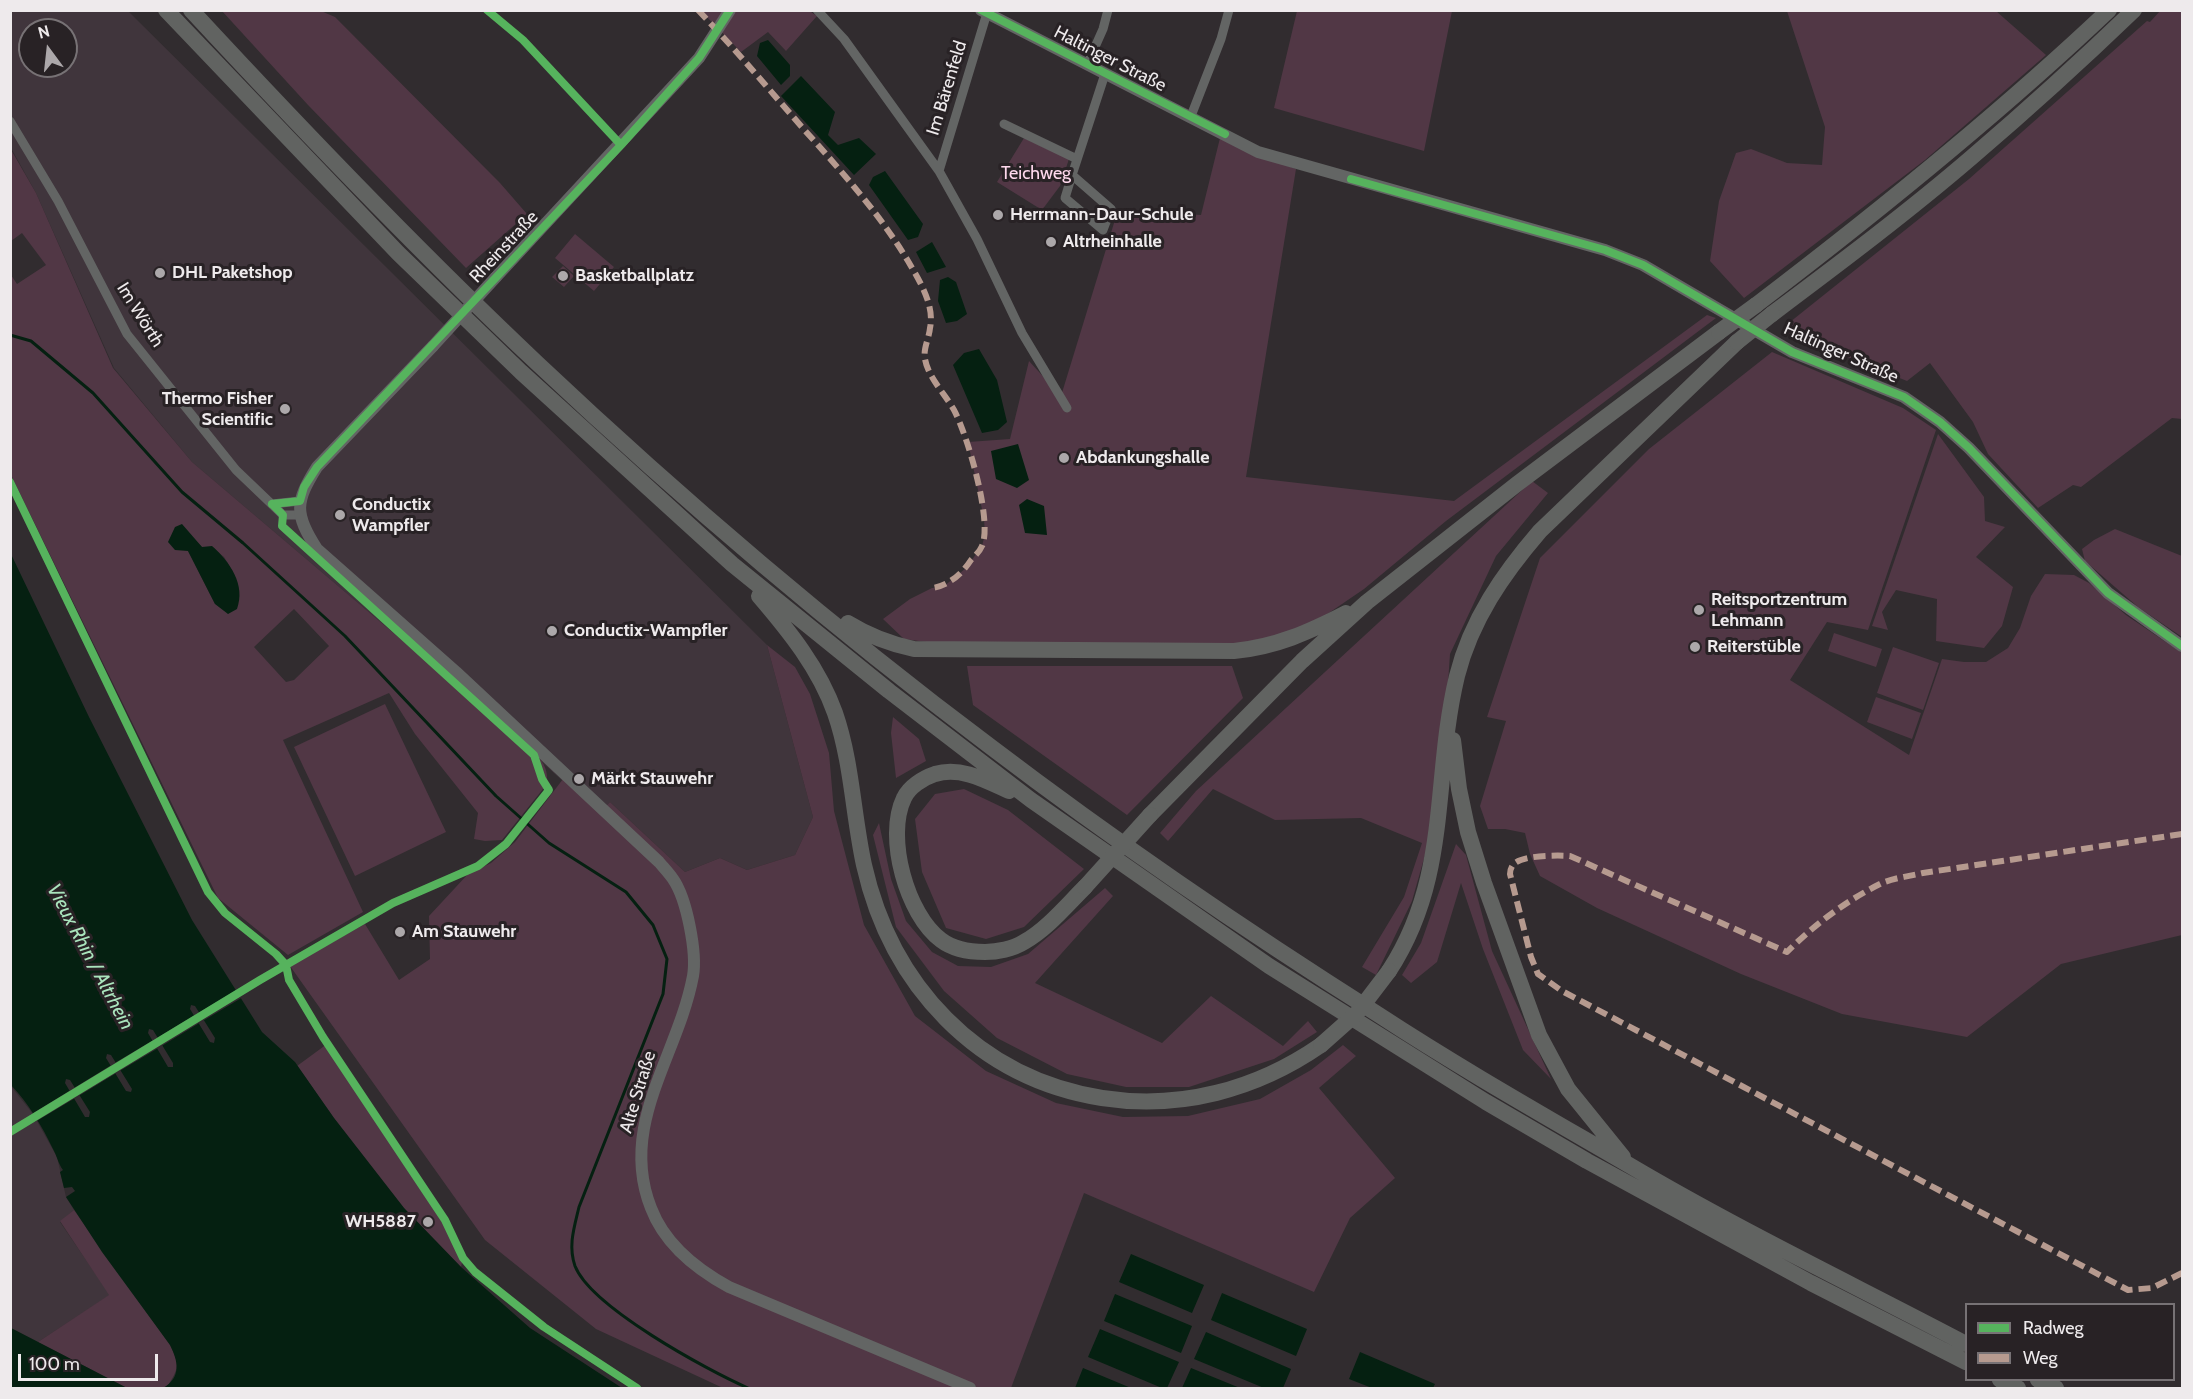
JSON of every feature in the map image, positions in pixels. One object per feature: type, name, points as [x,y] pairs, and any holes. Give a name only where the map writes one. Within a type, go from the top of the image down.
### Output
[{"type":"highway","points":[[166,10],[399,254],[521,372],[732,564],[888,691],[1031,800],[1269,966],[1486,1102],[1616,1177],[1811,1283],[1965,1361]]},
{"type":"highway","points":[[191,10],[317,146],[535,362],[629,449],[904,680],[988,745],[1193,893],[1382,1018],[1631,1167],[1965,1343]]},
{"type":"highway","points":[[1031,800],[972,775],[957,772],[937,773],[918,782],[904,796],[898,814],[896,832],[904,878],[919,914],[929,929],[942,940],[957,948],[972,952],[993,952],[1023,943],[1048,923],[1150,815],[1302,661],[1367,602],[1517,484],[1860,225],[1958,146],[2052,64],[2109,10]]},
{"type":"highway","points":[[732,564],[794,637],[817,674],[835,713],[850,779],[864,864],[876,907],[891,945],[930,1003],[975,1044],[1001,1062],[1053,1086],[1083,1095],[1149,1102],[1213,1095],[1244,1086],[1273,1074],[1321,1045],[1357,1013],[1389,971],[1410,935],[1431,873],[1440,817],[1449,712],[1458,674],[1468,640],[1490,598],[1516,559],[1570,500],[1737,342],[1873,238],[1971,158],[2065,76],[2134,10]]},
{"type":"highway","points":[[801,595],[862,632],[888,644],[943,651],[1234,651],[1256,649],[1297,637],[1367,602]]},
{"type":"highway","points":[[1449,712],[1459,789],[1475,856],[1529,1010],[1551,1061],[1582,1108],[1631,1167]]},
{"type":"highway","points":[[2002,1381],[2018,1389]]},
{"type":"highway","points":[[2040,1381],[2056,1389]]},
{"type":"street","name":"Rheinstraße","points":[[562,772],[456,672],[317,549],[304,530],[300,515],[300,501],[304,487],[317,467],[621,145],[699,58],[730,10]]},
{"type":"street","points":[[817,10],[844,39],[939,171],[977,239],[1022,333],[1067,408]]},
{"type":"street","points":[[1087,65],[1103,29],[1108,10]]},
{"type":"street","points":[[1191,116],[1221,39],[1229,10]]},
{"type":"street","name":"Im Bärenfeld","points":[[939,171],[984,12]]},
{"type":"street","name":"Haltinger Straße","points":[[984,12],[1258,152],[1605,250],[1643,265],[1792,352],[1904,397],[1940,422],[1969,448],[2108,593],[2182,646]]},
{"type":"street","points":[[1072,175],[1111,209],[1103,230],[1065,198],[1072,175],[1077,159],[1105,74]]},
{"type":"street","name":"Im Wörth","points":[[10,121],[58,201],[127,334],[236,470],[283,515],[300,515]]},
{"type":"street","points":[[1004,124],[1077,159]]},
{"type":"street","points":[[272,504],[300,501]]},
{"type":"street","name":"Alte Straße","points":[[562,772],[659,862],[675,881],[690,926],[694,952],[693,975],[675,1035],[650,1101],[642,1130],[640,1149],[645,1193],[662,1230],[674,1246],[690,1261],[707,1275],[729,1287],[970,1389]]},
{"type":"shaded area","points":[[10,11],[128,11],[767,645],[813,817],[795,855],[747,870],[720,858],[685,872],[610,802],[599,814],[536,754],[192,462],[114,368],[36,193],[11,148]]},
{"type":"shaded area","points":[[10,1085],[33,1114],[57,1157],[66,1197],[74,1210],[60,1222],[110,1295],[38,1342],[11,1328]]},
{"type":"green space","points":[[808,10],[817,16],[786,51],[768,32],[741,52],[701,11]]},
{"type":"green space","points":[[222,11],[321,11],[335,17],[500,183],[527,214],[466,268],[308,105]]},
{"type":"green space","points":[[1297,11],[1452,11],[1424,151],[1274,108]]},
{"type":"green space","points":[[1787,11],[1996,11],[2046,55],[1925,160],[1744,298],[1710,261],[1719,201],[1736,153],[1751,149],[1787,163],[1822,165],[1825,127]]},
{"type":"green space","points":[[2160,11],[2182,11],[2182,419],[2172,418],[2081,487],[2073,485],[2038,508],[1988,454],[1973,422],[1930,363],[1907,381],[1787,333],[1790,322],[1969,179]]},
{"type":"green space","name":"Teichweg","points":[[1024,138],[1069,159],[1060,186],[1042,210],[997,182]]},
{"type":"green space","points":[[1220,138],[1296,169],[1246,477],[1454,501],[1707,315],[1716,318],[1446,521],[1364,589],[1320,619],[1277,637],[1230,645],[926,642],[904,639],[883,619],[910,599],[932,588],[943,587],[966,568],[982,546],[985,534],[984,519],[968,442],[1010,439],[1029,361],[1061,396],[1118,210],[1201,215]]},
{"type":"green space","points":[[10,148],[36,193],[113,368],[192,462],[542,761],[547,784],[502,840],[474,839],[478,813],[415,734],[389,693],[283,740],[363,912],[288,955],[218,898],[11,475],[11,275],[17,284],[46,265],[22,233],[11,241]],"holes":[[[189,534],[202,547],[212,547],[224,557],[233,572],[215,604],[188,551]],[[294,609],[329,646],[294,680],[286,682],[254,647]]]},
{"type":"green space","points":[[575,234],[614,267],[594,291],[555,258]]},
{"type":"green space","name":"Basketballplatz","points":[[563,266],[574,276],[564,287],[552,277]]},
{"type":"green space","points":[[1772,352],[1903,408],[1936,430],[1868,630],[1827,622],[1790,680],[1909,755],[1942,659],[1986,662],[2008,648],[2020,628],[2031,596],[2045,574],[2074,575],[2089,583],[2126,615],[2182,653],[2182,935],[2061,964],[1967,1037],[1842,1014],[1741,974],[1597,908],[1540,876],[1530,854],[1525,833],[1505,829],[1488,829],[1480,806],[1506,721],[1487,717],[1540,558],[1649,449]]},
{"type":"green space","points":[[1938,434],[1984,497],[1985,521],[2005,527],[1976,557],[2013,587],[2002,626],[1984,648],[1936,641],[1937,599],[1896,590],[1882,612],[1888,630],[1872,626]]},
{"type":"green space","points":[[1532,481],[1548,493],[1496,556],[1450,654],[1440,802],[1412,901],[1376,975],[1362,967],[1404,897],[1422,843],[1361,818],[1275,820],[1213,789],[1168,841],[1160,833],[1196,791]]},
{"type":"green space","points":[[2115,529],[2182,556],[2182,637],[2138,607],[2085,561],[2082,549]]},
{"type":"green space","points":[[1834,633],[1882,649],[1876,667],[1828,651]]},
{"type":"green space","points":[[767,645],[795,667],[810,694],[829,753],[834,811],[864,925],[915,1016],[986,1071],[1056,1103],[1123,1117],[1188,1116],[1260,1099],[1311,1070],[1343,1045],[1356,1056],[1319,1088],[1395,1178],[1350,1218],[1314,1292],[1084,1193],[1011,1388],[723,1388],[596,1329],[485,1240],[290,966],[365,924],[399,980],[430,959],[429,916],[468,874],[491,863],[515,842],[563,779],[599,813],[610,802],[685,872],[720,858],[747,870],[795,855],[813,817]]},
{"type":"green space","points":[[1893,647],[1939,663],[1923,710],[1877,693]]},
{"type":"green space","points":[[967,666],[1232,666],[1243,698],[1127,815],[973,705]]},
{"type":"green space","points":[[1876,697],[1921,713],[1912,739],[1867,722]]},
{"type":"green space","points":[[385,704],[446,832],[355,876],[294,747]]},
{"type":"green space","points":[[893,717],[919,739],[926,761],[896,778],[891,733]]},
{"type":"green space","points":[[964,789],[1008,810],[1084,869],[1024,927],[986,939],[946,928],[922,872],[915,819],[935,794]]},
{"type":"green space","points":[[879,823],[891,879],[906,921],[932,952],[958,966],[991,967],[1028,954],[1105,888],[1113,896],[1035,983],[1162,1043],[1211,996],[1283,1046],[1308,1021],[1317,1032],[1274,1059],[1189,1087],[1126,1087],[1067,1074],[997,1038],[944,991],[896,927],[873,835]]},
{"type":"green space","points":[[1456,844],[1466,855],[1492,951],[1551,1079],[1523,1050],[1483,949],[1461,883],[1437,962],[1411,983],[1402,975],[1421,943]]},
{"type":"green space","points":[[327,1044],[445,1220],[463,1258],[461,1267],[404,1208],[297,1066]]},
{"type":"green space","points":[[74,1210],[170,1345],[177,1366],[167,1387],[127,1388],[38,1342],[109,1295],[60,1221]]},
{"type":"water","points":[[768,40],[790,65],[790,76],[781,85],[757,56],[760,43]]},
{"type":"water","points":[[801,76],[835,112],[828,135],[838,145],[859,138],[876,154],[854,175],[781,96]]},
{"type":"water","points":[[885,171],[923,224],[918,237],[908,240],[869,185],[873,177]]},
{"type":"water","points":[[932,242],[946,267],[927,273],[916,252]]},
{"type":"water","points":[[948,277],[956,282],[967,314],[957,321],[946,323],[938,301],[940,280]]},
{"type":"water","points":[[979,349],[997,380],[1007,422],[998,430],[982,433],[953,365],[964,353]]},
{"type":"water","points":[[1018,444],[1029,480],[1017,488],[996,479],[991,451]]},
{"type":"water","points":[[1027,499],[1044,506],[1047,535],[1025,533],[1019,505]]},
{"type":"water","points":[[182,524],[202,547],[212,546],[235,574],[239,591],[237,609],[228,614],[215,604],[188,551],[175,550],[168,542],[175,527]]},
{"type":"water","name":"Vieux Rhin / Altrhein","points":[[10,552],[89,717],[192,920],[262,1032],[295,1062],[334,1118],[404,1208],[461,1267],[530,1328],[622,1388],[163,1388],[173,1379],[177,1368],[170,1345],[102,1252],[66,1197],[75,1191],[72,1187],[64,1188],[60,1172],[63,1170],[49,1140],[29,1107],[11,1085]],"holes":[[[191,1005],[195,1006],[215,1038],[214,1043],[210,1042],[190,1009]],[[149,1029],[153,1030],[173,1063],[173,1067],[168,1067],[148,1033]],[[107,1054],[111,1055],[132,1089],[131,1092],[126,1091],[106,1058]],[[66,1079],[70,1080],[90,1112],[89,1117],[85,1117],[65,1083]]]},
{"type":"water","points":[[1131,1254],[1204,1285],[1192,1313],[1119,1282]]},
{"type":"water","points":[[1222,1293],[1307,1329],[1296,1356],[1211,1320]]},
{"type":"water","points":[[1115,1294],[1192,1326],[1181,1353],[1104,1321]]},
{"type":"water","points":[[11,1328],[127,1388],[11,1388]]},
{"type":"water","points":[[1100,1329],[1179,1362],[1167,1388],[1162,1388],[1088,1357]]},
{"type":"water","points":[[1206,1332],[1291,1369],[1283,1388],[1264,1388],[1194,1359]]},
{"type":"water","points":[[1360,1352],[1435,1384],[1433,1388],[1372,1388],[1349,1379]]},
{"type":"water","points":[[1083,1368],[1131,1388],[1075,1388]]},
{"type":"water","points":[[1191,1368],[1240,1388],[1182,1388]]},
{"type":"pier","points":[[238,989],[243,997],[160,1047],[155,1039]]},
{"type":"pier","points":[[155,1039],[160,1047],[118,1072],[113,1064]]},
{"type":"pier","points":[[113,1064],[118,1072],[35,1122],[30,1115]]},
{"type":"waterway","points":[[10,335],[31,341],[93,393],[182,492],[243,543],[345,636],[496,796],[549,843],[626,892],[653,925],[667,959],[663,994],[579,1207],[572,1237],[573,1259],[585,1282],[626,1318],[679,1352],[748,1388]]},
{"type":"marked path","points":[[698,10],[830,158],[871,208],[908,261],[925,293],[931,319],[925,359],[933,379],[954,410],[965,438],[977,478],[984,518],[981,548],[954,578],[932,588]]},
{"type":"marked path","points":[[2182,834],[1923,873],[1892,880],[1882,883],[1844,905],[1808,932],[1787,952],[1570,856],[1540,856],[1523,859],[1513,865],[1510,874],[1531,957],[1538,974],[1562,991],[2128,1290],[2152,1288],[2182,1273]]},
{"type":"cycle path","points":[[487,10],[523,40],[621,145]]},
{"type":"cycle path","points":[[272,504],[300,501],[304,487],[317,467],[621,145],[699,58],[730,10]]},
{"type":"cycle path","points":[[981,10],[1225,134]]},
{"type":"cycle path","points":[[1351,179],[1605,250],[1643,265],[1792,352],[1904,397],[1940,422],[1969,448],[2108,593],[2182,646]]},
{"type":"cycle path","points":[[10,482],[208,892],[225,913],[276,954],[286,965],[289,980],[323,1037],[445,1220],[463,1258],[475,1272],[544,1327],[637,1388]]},
{"type":"cycle path","points":[[10,1132],[260,980],[393,903],[478,866],[506,844],[549,790],[542,779],[534,755],[282,526],[283,515],[272,504]]},
{"type":"place","name":"Herrmann-Daur-Schule","points":[[998,215]]},
{"type":"place","name":"Altrheinhalle","points":[[1051,242]]},
{"type":"place","name":"DHL Paketshop","points":[[160,273]]},
{"type":"place","name":"Basketballplatz","points":[[563,276]]},
{"type":"place","name":"Thermo Fisher Scientific","points":[[285,409]]},
{"type":"place","name":"Abdankungshalle","points":[[1064,458]]},
{"type":"place","name":"Conductix Wampfler","points":[[340,515]]},
{"type":"place","name":"Reitsportzentrum Lehmann","points":[[1699,610]]},
{"type":"place","name":"Conductix-Wampfler","points":[[552,631]]},
{"type":"place","name":"Reiterstüble","points":[[1695,647]]},
{"type":"place","name":"Märkt Stauwehr","points":[[579,779]]},
{"type":"place","name":"Am Stauwehr","points":[[400,932]]},
{"type":"place","name":"WH5887","points":[[428,1222]]}]
